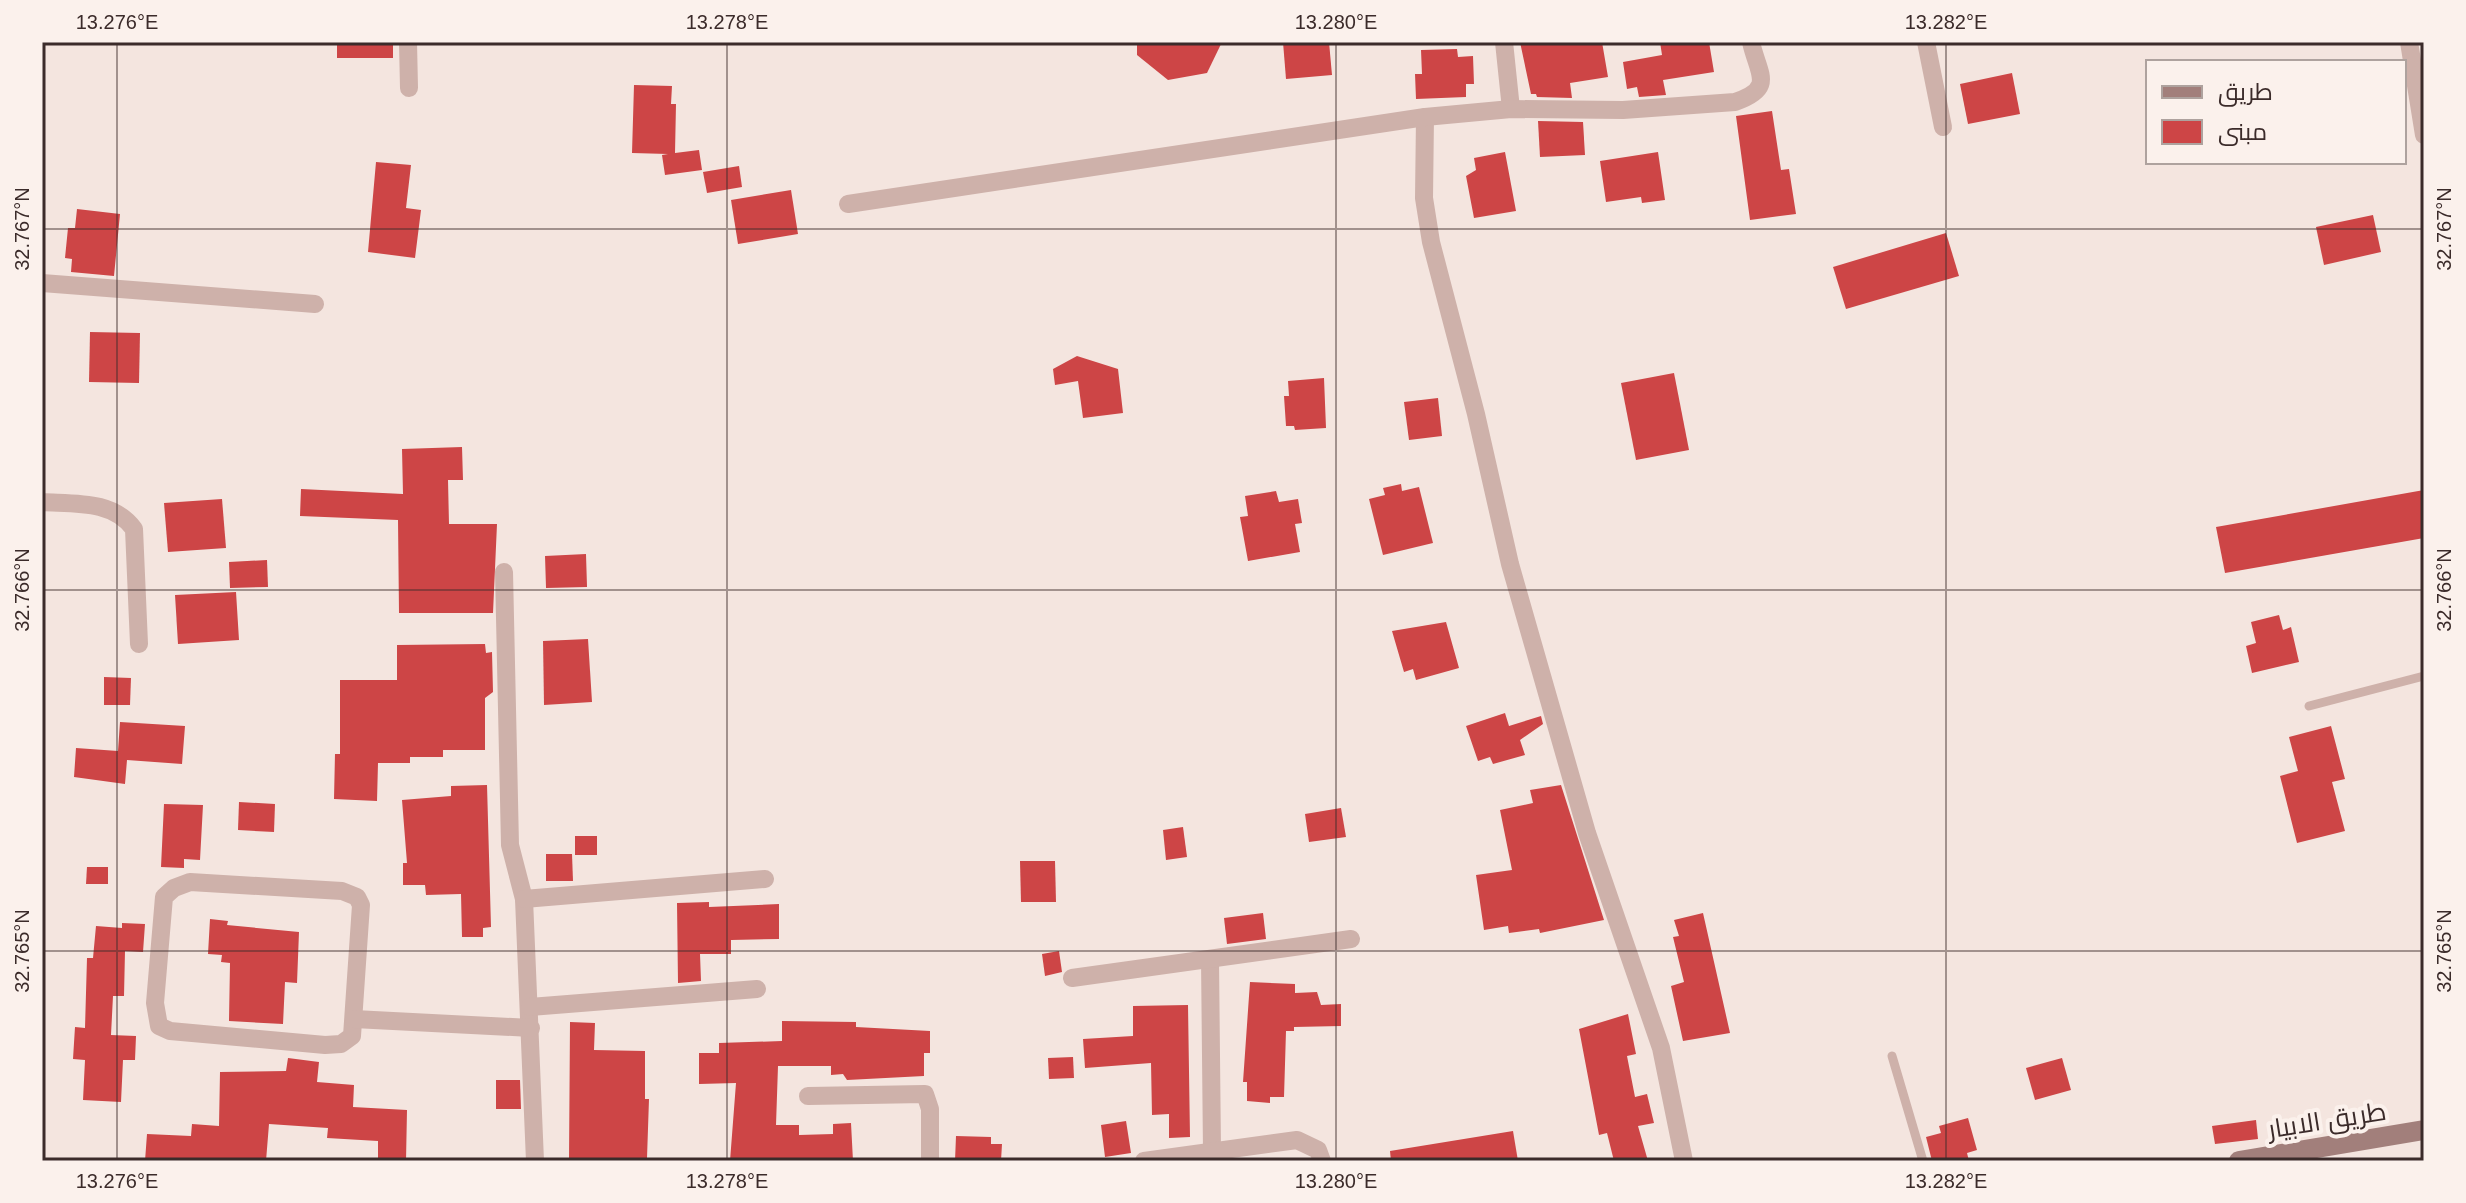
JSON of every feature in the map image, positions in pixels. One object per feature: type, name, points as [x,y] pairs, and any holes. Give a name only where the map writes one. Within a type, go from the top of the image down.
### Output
[{"type":"main road","name":"طريق الابيار","points":[[2251,1160],[2424,1130]]},
{"type":"street","points":[[408,42],[409,88]]},
{"type":"street","points":[[1504,42],[1511,109]]},
{"type":"street","points":[[848,204],[1425,117],[1511,109],[1623,110],[1735,102],[1759,90],[1763,80],[1751,42]]},
{"type":"street","points":[[1926,42],[1943,127]]},
{"type":"street","points":[[2409,42],[2424,135]]},
{"type":"street","points":[[1425,117],[1424,198],[1431,242],[1476,414],[1510,564],[1587,833],[1661,1048],[1684,1161]]},
{"type":"street","points":[[42,283],[315,304]]},
{"type":"street","points":[[42,502],[113,509],[125,517],[134,529],[139,644]]},
{"type":"street","points":[[504,572],[510,845],[524,899],[535,1161]]},
{"type":"street","points":[[524,899],[765,879]]},
{"type":"street","points":[[190,882],[351,893],[361,905],[354,1019],[352,1036],[341,1044],[325,1045],[170,1031],[159,1026],[155,1003],[164,897],[174,888],[190,882]]},
{"type":"street","points":[[1072,978],[1351,939]]},
{"type":"street","points":[[1210,959],[1212,1152]]},
{"type":"street","points":[[530,1007],[757,989]]},
{"type":"street","points":[[354,1019],[531,1028]]},
{"type":"street","points":[[808,1096],[925,1094],[930,1109],[930,1161]]},
{"type":"street","points":[[1144,1161],[1297,1140],[1318,1150],[1322,1161]]},
{"type":"lane","points":[[2309,706],[2424,676]]},
{"type":"lane","points":[[1892,1056],[1923,1161]]},
{"type":"building","points":[[337,42],[393,42],[393,58],[337,58]]},
{"type":"building","points":[[1137,42],[1222,42],[1207,73],[1168,80],[1137,55]]},
{"type":"building","points":[[1283,42],[1329,42],[1332,75],[1286,79]]},
{"type":"building","points":[[1520,42],[1602,42],[1608,77],[1570,83],[1572,98],[1537,97],[1531,94]]},
{"type":"building","points":[[1660,42],[1709,42],[1714,72],[1663,80],[1666,95],[1639,97],[1637,87],[1627,89],[1623,62],[1662,55]]},
{"type":"building","points":[[1457,49],[1458,57],[1473,56],[1474,84],[1466,84],[1466,97],[1416,99],[1415,74],[1422,74],[1421,50]]},
{"type":"building","points":[[2012,73],[2020,114],[1968,124],[1960,84]]},
{"type":"building","points":[[634,85],[672,86],[671,104],[676,104],[675,153],[699,150],[702,170],[665,175],[662,155],[668,154],[632,153]]},
{"type":"building","points":[[1772,111],[1781,170],[1789,169],[1796,214],[1750,220],[1736,116]]},
{"type":"building","points":[[1538,121],[1583,122],[1585,155],[1540,157]]},
{"type":"building","points":[[1505,152],[1516,211],[1474,218],[1466,176],[1476,170],[1474,158]]},
{"type":"building","points":[[1658,152],[1665,200],[1642,203],[1641,197],[1606,202],[1600,161]]},
{"type":"building","points":[[376,162],[411,165],[406,208],[421,210],[415,258],[368,252]]},
{"type":"building","points":[[739,166],[742,187],[707,193],[703,172]]},
{"type":"building","points":[[791,190],[798,234],[738,244],[731,200]]},
{"type":"building","points":[[77,209],[120,214],[114,276],[71,272],[72,259],[65,258],[68,228],[75,228]]},
{"type":"building","points":[[2373,215],[2381,252],[2324,265],[2316,227]]},
{"type":"building","points":[[1946,233],[1959,276],[1846,309],[1833,267]]},
{"type":"building","points":[[90,332],[140,333],[139,383],[89,382]]},
{"type":"building","points":[[1077,356],[1118,369],[1123,413],[1083,418],[1078,381],[1055,385],[1053,369]]},
{"type":"building","points":[[1674,373],[1689,450],[1636,460],[1621,383]]},
{"type":"building","points":[[1324,378],[1326,428],[1295,430],[1294,426],[1286,426],[1284,396],[1289,396],[1288,381]]},
{"type":"building","points":[[1438,398],[1442,436],[1409,440],[1404,402]]},
{"type":"building","points":[[462,447],[463,480],[448,480],[449,524],[497,524],[493,613],[399,613],[398,520],[300,516],[301,489],[403,494],[402,449]]},
{"type":"building","points":[[1401,484],[1402,491],[1419,487],[1433,543],[1383,555],[1369,499],[1385,495],[1383,488]]},
{"type":"building","points":[[2424,490],[2424,538],[2225,573],[2216,527]]},
{"type":"building","points":[[1276,491],[1279,502],[1298,499],[1302,523],[1295,524],[1300,552],[1248,561],[1240,517],[1248,516],[1245,496]]},
{"type":"building","points":[[222,499],[226,548],[168,552],[164,503]]},
{"type":"building","points":[[586,554],[587,587],[546,588],[545,556]]},
{"type":"building","points":[[267,560],[268,587],[230,588],[229,562]]},
{"type":"building","points":[[236,592],[239,640],[178,644],[175,595]]},
{"type":"building","points":[[2279,615],[2283,630],[2291,627],[2299,662],[2252,673],[2246,646],[2256,643],[2251,622]]},
{"type":"building","points":[[1446,622],[1459,668],[1416,680],[1413,669],[1404,672],[1392,631]]},
{"type":"building","points":[[588,639],[592,702],[544,705],[543,641]]},
{"type":"building","points":[[485,644],[486,653],[492,652],[493,692],[485,698],[485,750],[443,750],[443,757],[410,757],[410,763],[378,763],[377,801],[334,799],[335,754],[340,754],[340,680],[397,680],[397,645]]},
{"type":"building","points":[[104,677],[131,678],[130,705],[104,705]]},
{"type":"building","points":[[1505,713],[1509,726],[1541,716],[1543,724],[1520,740],[1525,755],[1493,764],[1490,757],[1478,761],[1466,726]]},
{"type":"building","points":[[120,722],[185,726],[182,764],[127,760],[125,784],[74,777],[76,748],[118,751]]},
{"type":"building","points":[[2331,726],[2345,779],[2332,782],[2345,831],[2297,843],[2280,776],[2298,771],[2289,737]]},
{"type":"building","points":[[487,785],[491,927],[483,928],[483,937],[462,937],[461,894],[426,895],[425,885],[403,885],[403,863],[407,863],[402,800],[451,796],[451,786]]},
{"type":"building","points":[[1561,785],[1604,920],[1540,933],[1539,929],[1509,933],[1508,926],[1484,930],[1476,875],[1512,870],[1500,810],[1533,803],[1530,790]]},
{"type":"building","points":[[239,802],[275,804],[274,832],[238,830]]},
{"type":"building","points":[[164,804],[203,805],[200,860],[184,859],[184,868],[161,867]]},
{"type":"building","points":[[1341,808],[1346,837],[1309,842],[1305,814]]},
{"type":"building","points":[[1183,827],[1187,857],[1166,860],[1163,830]]},
{"type":"building","points":[[575,836],[597,836],[597,855],[575,855]]},
{"type":"building","points":[[546,854],[572,854],[573,881],[546,881]]},
{"type":"building","points":[[1020,861],[1055,861],[1056,902],[1021,902]]},
{"type":"building","points":[[87,867],[108,867],[108,884],[86,884]]},
{"type":"building","points":[[709,902],[709,907],[779,904],[779,939],[731,940],[731,954],[700,954],[701,981],[678,983],[677,903]]},
{"type":"building","points":[[1263,913],[1266,939],[1227,944],[1224,918]]},
{"type":"building","points":[[1703,913],[1730,1033],[1683,1041],[1671,986],[1684,982],[1673,937],[1679,936],[1674,920]]},
{"type":"building","points":[[210,919],[228,921],[227,925],[299,932],[297,983],[285,982],[283,1024],[229,1021],[230,963],[221,962],[222,955],[208,954]]},
{"type":"building","points":[[122,923],[145,924],[143,952],[125,951],[124,996],[113,996],[111,1035],[136,1036],[135,1060],[123,1060],[121,1102],[83,1100],[85,1060],[73,1059],[75,1027],[85,1028],[87,958],[93,958],[96,926],[122,928]]},
{"type":"building","points":[[1059,951],[1062,972],[1045,976],[1042,954]]},
{"type":"building","points":[[1250,982],[1295,984],[1295,993],[1317,992],[1321,1005],[1341,1004],[1341,1026],[1294,1027],[1294,1031],[1286,1031],[1284,1097],[1270,1097],[1270,1103],[1247,1101],[1247,1082],[1243,1082]]},
{"type":"building","points":[[1188,1005],[1190,1137],[1169,1138],[1169,1114],[1152,1115],[1151,1063],[1085,1068],[1083,1039],[1133,1036],[1133,1006]]},
{"type":"building","points":[[1628,1014],[1636,1054],[1627,1056],[1635,1097],[1647,1094],[1654,1123],[1638,1126],[1648,1161],[1614,1161],[1607,1133],[1599,1135],[1579,1029]]},
{"type":"building","points":[[782,1021],[856,1022],[856,1027],[930,1031],[930,1053],[924,1053],[924,1076],[847,1080],[843,1074],[831,1075],[831,1066],[778,1066],[776,1125],[799,1125],[799,1135],[833,1134],[833,1124],[851,1123],[853,1161],[730,1161],[736,1083],[699,1084],[699,1053],[719,1053],[719,1043],[782,1041]]},
{"type":"building","points":[[570,1022],[595,1023],[594,1050],[645,1051],[645,1099],[649,1099],[647,1158],[569,1161]]},
{"type":"building","points":[[1073,1057],[1074,1078],[1049,1079],[1048,1058]]},
{"type":"building","points":[[288,1058],[319,1062],[317,1082],[354,1085],[353,1107],[407,1110],[406,1161],[378,1161],[378,1141],[327,1138],[328,1128],[269,1124],[266,1161],[145,1161],[147,1134],[191,1136],[192,1124],[219,1126],[220,1072],[286,1071]]},
{"type":"building","points":[[2062,1058],[2071,1090],[2035,1100],[2026,1068]]},
{"type":"building","points":[[496,1080],[520,1080],[521,1109],[496,1109]]},
{"type":"building","points":[[1968,1118],[1977,1150],[1967,1153],[1969,1161],[1932,1161],[1926,1137],[1941,1133],[1939,1126]]},
{"type":"building","points":[[2256,1120],[2258,1139],[2215,1144],[2212,1126]]},
{"type":"building","points":[[1126,1121],[1131,1153],[1105,1157],[1101,1125]]},
{"type":"building","points":[[1513,1131],[1518,1161],[1391,1161],[1390,1151]]},
{"type":"building","points":[[956,1136],[991,1137],[991,1144],[1002,1144],[1001,1161],[955,1161]]}]
